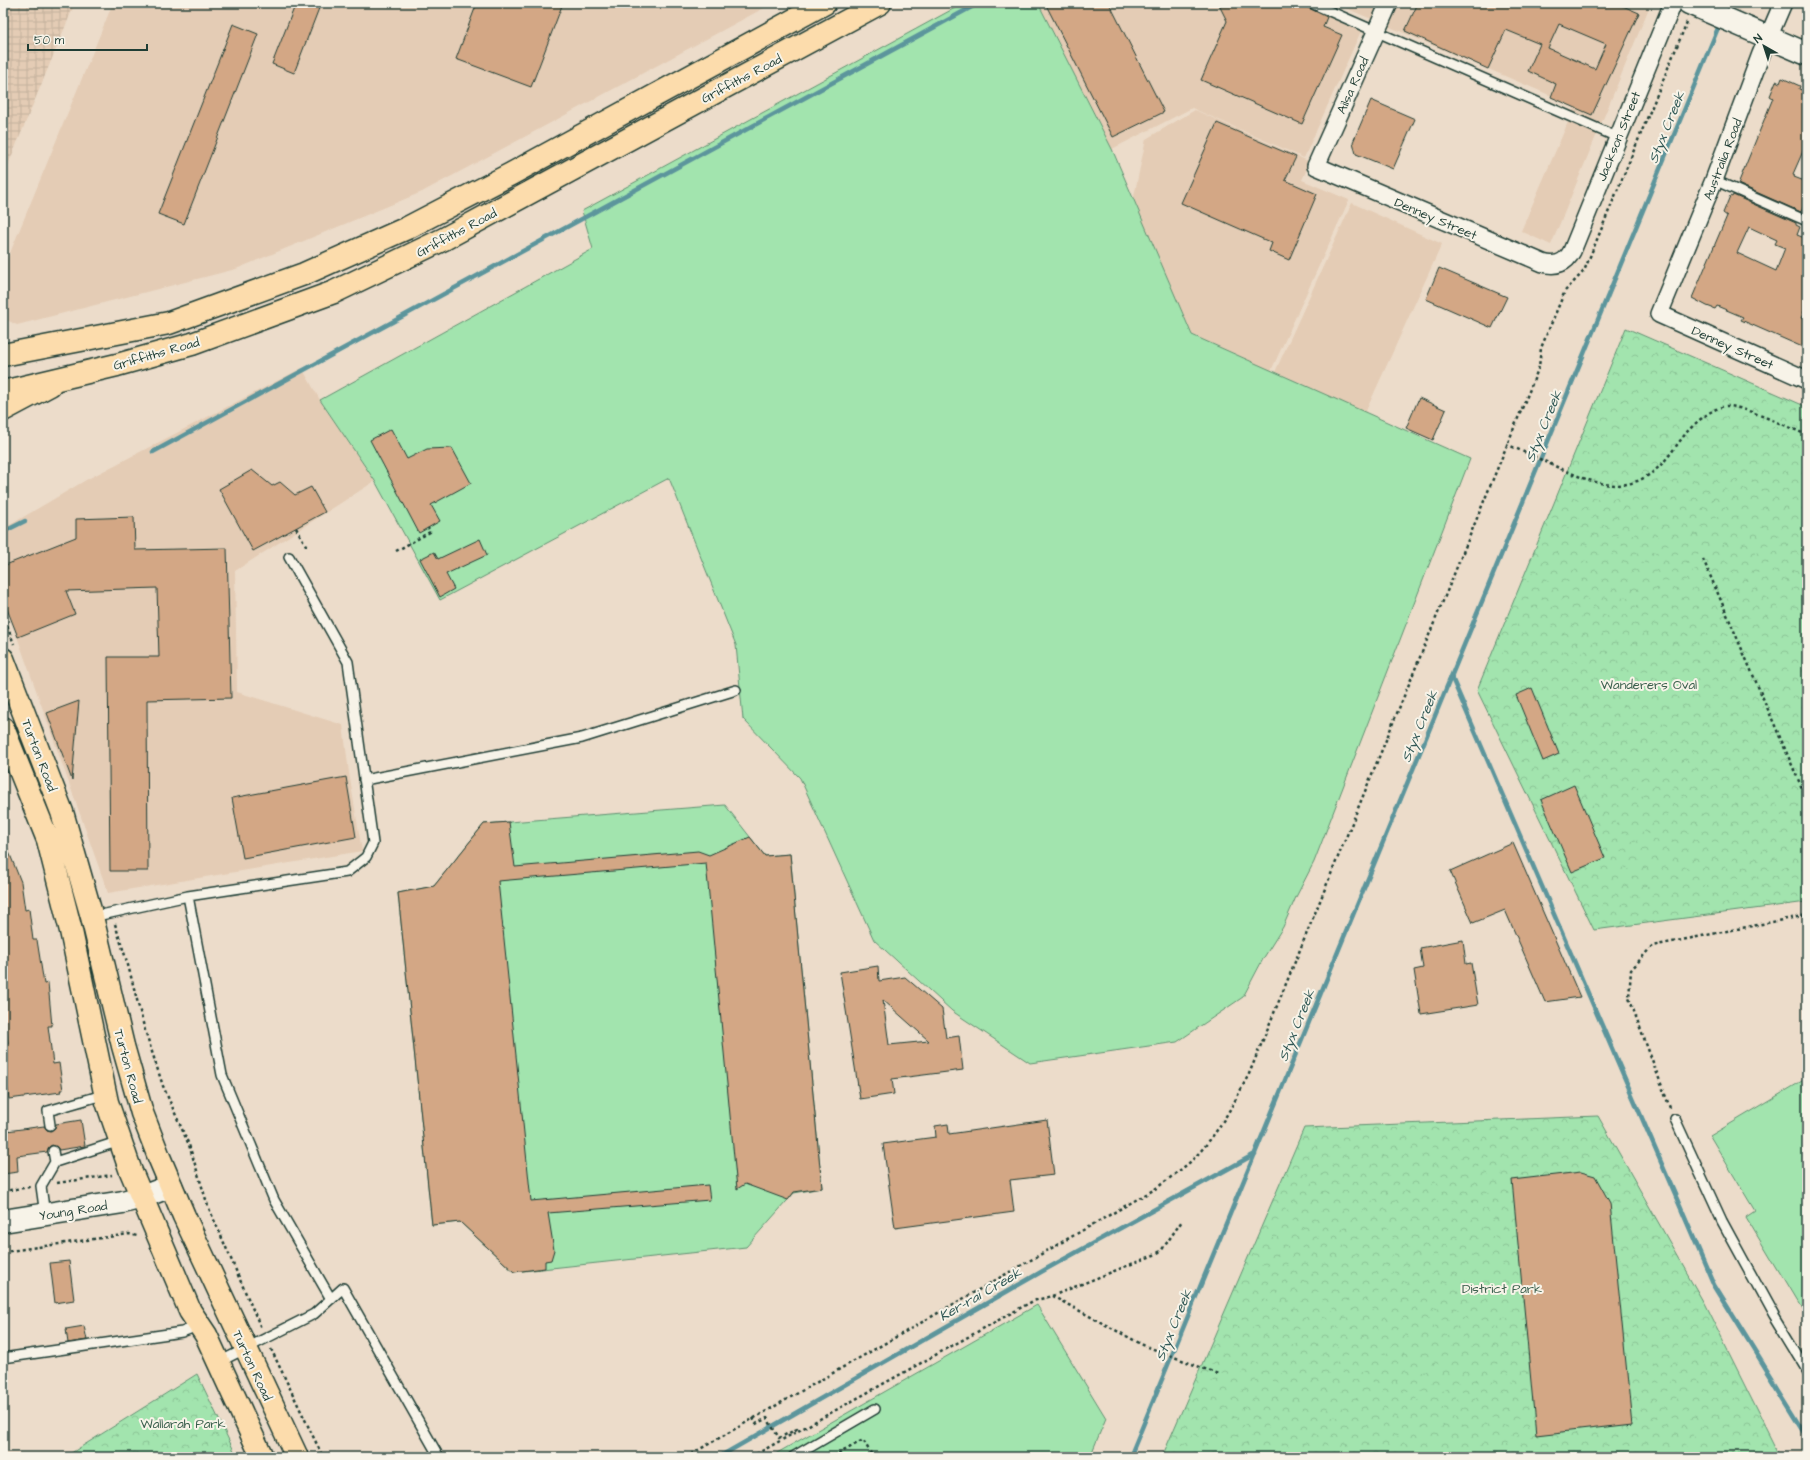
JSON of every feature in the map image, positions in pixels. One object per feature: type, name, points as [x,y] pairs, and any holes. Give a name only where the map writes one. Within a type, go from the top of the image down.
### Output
[{"type":"main road","name":"Griffiths Road","points":[[3,355],[169,322],[304,274],[407,228],[568,143],[825,3]]},
{"type":"main road","name":"Griffiths Road","points":[[3,392],[75,376],[192,344],[334,292],[444,239],[880,3]]},
{"type":"main road","points":[[568,143],[580,165]]},
{"type":"main road","points":[[3,410],[46,386],[75,376]]},
{"type":"main road","name":"Turton Road","points":[[10,656],[62,812],[101,914],[123,1046],[142,1113],[171,1186],[245,1349],[297,1457]]},
{"type":"main road","name":"Turton Road","points":[[3,728],[48,840],[72,931],[106,1094],[120,1140],[142,1197],[190,1311],[200,1325],[219,1362],[262,1457]]},
{"type":"street","name":"Ailsa Road","points":[[1316,166],[1389,3]]},
{"type":"street","name":"Jackson Street","points":[[1557,265],[1566,259],[1572,251],[1617,136],[1673,3]]},
{"type":"street","name":"Australia Road","points":[[1659,314],[1714,180],[1768,37],[1783,3]]},
{"type":"street","points":[[1692,4],[1807,54]]},
{"type":"street","name":"Denney Street","points":[[1316,166],[1543,263],[1557,265]]},
{"type":"street","name":"Denney Street","points":[[1659,314],[1807,380]]},
{"type":"street","name":"Young Road","points":[[3,1221],[123,1202],[142,1197],[171,1186]]},
{"type":"lane","points":[[1311,3],[1617,136]]},
{"type":"lane","points":[[1714,180],[1807,221]]},
{"type":"lane","points":[[101,914],[188,896],[347,872],[366,858],[373,842],[348,662],[289,557]]},
{"type":"lane","points":[[364,780],[582,738],[736,690]]},
{"type":"lane","points":[[188,896],[222,1075],[274,1200],[331,1299]]},
{"type":"lane","points":[[50,1125],[48,1111],[106,1094]]},
{"type":"lane","points":[[1675,1119],[1722,1221],[1774,1316],[1807,1370]]},
{"type":"lane","points":[[55,1162],[120,1140]]},
{"type":"lane","points":[[45,1215],[41,1186],[55,1162],[53,1151]]},
{"type":"lane","points":[[219,1362],[314,1314],[343,1288],[439,1457]]},
{"type":"lane","points":[[3,1358],[182,1332],[200,1325]]},
{"type":"lane","points":[[793,1457],[876,1410]]},
{"type":"path","points":[[686,1457],[1155,1189],[1189,1162],[1214,1135],[1233,1105],[1249,1074],[1506,444],[1539,367],[1541,348]]},
{"type":"path","points":[[1506,444],[1581,478],[1600,484],[1611,485],[1633,482],[1644,478],[1664,462],[1695,424],[1718,408],[1728,405],[1737,407],[1807,435]]},
{"type":"path","points":[[296,528],[307,547]]},
{"type":"path","points":[[396,551],[430,532],[428,528]]},
{"type":"path","points":[[1703,560],[1807,800]]},
{"type":"path","points":[[3,615],[10,656]]},
{"type":"path","points":[[101,914],[128,964],[144,1027],[163,1086],[189,1145],[208,1206],[266,1338],[323,1457]]},
{"type":"path","points":[[1675,1119],[1629,998],[1631,970],[1652,946],[1807,915]]},
{"type":"path","points":[[751,1457],[797,1430],[1033,1301],[1052,1296],[1130,1266],[1158,1253],[1182,1221]]},
{"type":"path","points":[[3,1252],[129,1234],[137,1236]]},
{"type":"path","points":[[1052,1296],[1142,1345],[1218,1374]]},
{"type":"path","points":[[753,1418],[756,1424],[767,1418],[779,1438],[796,1429],[797,1430]]},
{"type":"path","points":[[833,1457],[864,1440],[873,1457]]},
{"type":"shaded area","points":[[3,3],[75,3],[3,177]]},
{"type":"shaded area","points":[[113,3],[773,3],[422,192],[236,269],[17,325],[3,318],[3,270]]},
{"type":"shaded area","points":[[1038,3],[1297,3],[1361,31],[1304,158],[1192,108],[1112,149]]},
{"type":"shaded area","points":[[1334,3],[1651,3],[1551,245],[1521,231],[1575,106]]},
{"type":"shaded area","points":[[1195,110],[1310,162],[1302,180],[1349,200],[1271,371],[1192,335],[1133,201],[1146,139]]},
{"type":"shaded area","points":[[1352,203],[1442,244],[1365,413],[1275,372]]},
{"type":"shaded area","points":[[302,368],[320,400],[375,481],[235,571],[237,692],[343,725],[349,773],[362,851],[108,893],[3,597],[3,529],[86,480]]},
{"type":"green space","points":[[964,3],[1038,3],[1112,149],[1192,335],[1470,459],[1314,862],[1283,927],[1263,959],[1243,997],[1177,1042],[1030,1063],[952,1011],[874,940],[800,778],[743,719],[736,645],[669,478],[440,600],[375,481],[320,400],[593,249],[582,211]]},
{"type":"green space","name":"Wanderers Oval","points":[[1626,328],[1807,407],[1807,902],[1594,930],[1477,690]]},
{"type":"green space","points":[[725,805],[765,856],[790,854],[822,1188],[794,1193],[746,1247],[514,1272],[460,1222],[432,1225],[398,893],[434,886],[484,824]]},
{"type":"green space","points":[[1807,1078],[1807,1319],[1746,1217],[1755,1211],[1710,1136]]},
{"type":"green space","name":"District Park","points":[[1598,1116],[1704,1303],[1781,1457],[1162,1457],[1304,1128]]},
{"type":"green space","points":[[1037,1305],[1106,1418],[1090,1457],[770,1457]]},
{"type":"green space","name":"Wallarah Park","points":[[197,1374],[237,1457],[65,1457]]},
{"type":"building","points":[[296,3],[321,3],[294,73],[272,64]]},
{"type":"building","points":[[477,3],[563,3],[531,87],[456,59]]},
{"type":"building","points":[[1045,3],[1109,3],[1164,112],[1113,137]]},
{"type":"building","points":[[1218,3],[1305,3],[1309,8],[1327,17],[1323,27],[1342,35],[1302,124],[1201,80],[1227,21]]},
{"type":"building","points":[[1418,3],[1616,3],[1639,13],[1592,115],[1551,97],[1556,84],[1528,71],[1540,44],[1506,30],[1488,69],[1405,31]],"holes":[[[1559,24],[1606,44],[1595,69],[1548,48]]]},
{"type":"building","points":[[233,24],[258,34],[184,224],[158,214]]},
{"type":"building","points":[[1782,78],[1800,86],[1799,89],[1807,92],[1807,150],[1804,149],[1793,174],[1795,175],[1794,177],[1807,182],[1807,199],[1801,212],[1738,184],[1773,98],[1770,96],[1776,81],[1780,83]]},
{"type":"building","points":[[1371,100],[1415,119],[1393,169],[1356,154],[1353,142]]},
{"type":"building","points":[[1217,123],[1296,157],[1285,180],[1317,194],[1289,260],[1269,251],[1272,243],[1181,203]]},
{"type":"building","points":[[1733,195],[1796,223],[1796,225],[1800,227],[1797,235],[1807,239],[1807,305],[1801,318],[1807,321],[1807,349],[1741,320],[1743,317],[1717,306],[1715,309],[1692,298],[1727,216],[1723,213],[1730,196],[1732,197]],"holes":[[[1749,227],[1777,240],[1775,244],[1785,248],[1776,271],[1737,253]]]},
{"type":"building","points":[[1439,268],[1507,297],[1492,328],[1426,299]]},
{"type":"building","points":[[1419,398],[1446,410],[1433,440],[1406,428]]},
{"type":"building","points":[[391,429],[407,459],[427,449],[452,448],[471,483],[431,505],[440,521],[419,533],[370,440]]},
{"type":"building","points":[[252,470],[272,486],[280,482],[295,495],[311,487],[325,512],[253,551],[219,489]]},
{"type":"building","points":[[134,517],[135,550],[227,548],[231,698],[147,700],[148,871],[110,871],[108,657],[159,657],[157,588],[66,591],[75,614],[18,637],[3,602],[3,566],[76,537],[76,519]]},
{"type":"building","points":[[480,539],[487,555],[446,574],[454,589],[440,597],[420,559],[434,552],[438,559]]},
{"type":"building","points":[[1532,688],[1559,754],[1543,761],[1516,695]]},
{"type":"building","points":[[79,701],[72,780],[47,713]]},
{"type":"building","points":[[346,777],[356,837],[243,858],[232,798]]},
{"type":"building","points":[[1574,785],[1605,858],[1572,872],[1541,800]]},
{"type":"building","points":[[509,822],[515,867],[698,851],[709,855],[750,837],[765,856],[790,854],[822,1188],[794,1192],[788,1200],[745,1184],[737,1189],[706,863],[498,881],[531,1201],[708,1185],[710,1200],[548,1213],[554,1250],[551,1260],[545,1261],[545,1268],[514,1272],[460,1222],[432,1225],[398,893],[434,886],[484,824]]},
{"type":"building","points":[[3,837],[21,882],[25,910],[29,909],[33,940],[37,940],[44,984],[48,983],[52,1026],[48,1026],[53,1064],[59,1063],[63,1090],[60,1090],[61,1092],[9,1099],[3,1054],[7,1053],[5,1043],[8,1043],[3,1006]]},
{"type":"building","points":[[1513,843],[1580,997],[1545,1002],[1505,910],[1473,923],[1450,871]]},
{"type":"building","points":[[1463,940],[1466,964],[1471,963],[1478,1005],[1421,1014],[1414,970],[1423,968],[1420,948]]},
{"type":"building","points":[[878,966],[879,981],[905,977],[942,1009],[946,1038],[959,1036],[963,1070],[892,1079],[894,1094],[860,1099],[840,972]],"holes":[[[883,1000],[929,1041],[889,1045]]]},
{"type":"building","points":[[81,1120],[85,1146],[59,1150],[57,1147],[52,1145],[49,1147],[47,1152],[17,1156],[18,1172],[3,1174],[3,1139],[8,1138],[7,1131],[44,1126],[47,1130],[51,1131],[55,1128],[56,1124]]},
{"type":"building","points":[[1047,1120],[1054,1175],[1010,1180],[1014,1212],[895,1228],[883,1144],[936,1137],[935,1126],[948,1124],[949,1134]]},
{"type":"building","points":[[1581,1172],[1595,1176],[1610,1203],[1632,1424],[1536,1435],[1512,1180]]},
{"type":"building","points":[[69,1261],[74,1300],[55,1303],[50,1263]]},
{"type":"building","points":[[84,1326],[87,1340],[68,1343],[66,1329]]},
{"type":"waterway","points":[[153,452],[979,3]]},
{"type":"waterway","name":"Styx Creek","points":[[1725,13],[1729,3]]},
{"type":"waterway","name":"Styx Creek","points":[[1130,1457],[1720,23]]},
{"type":"waterway","points":[[3,532],[25,521]]},
{"type":"waterway","points":[[1452,678],[1714,1285],[1807,1435]]},
{"type":"waterway","name":"Ker-rai Creek","points":[[719,1457],[1048,1268],[1255,1154]]}]
